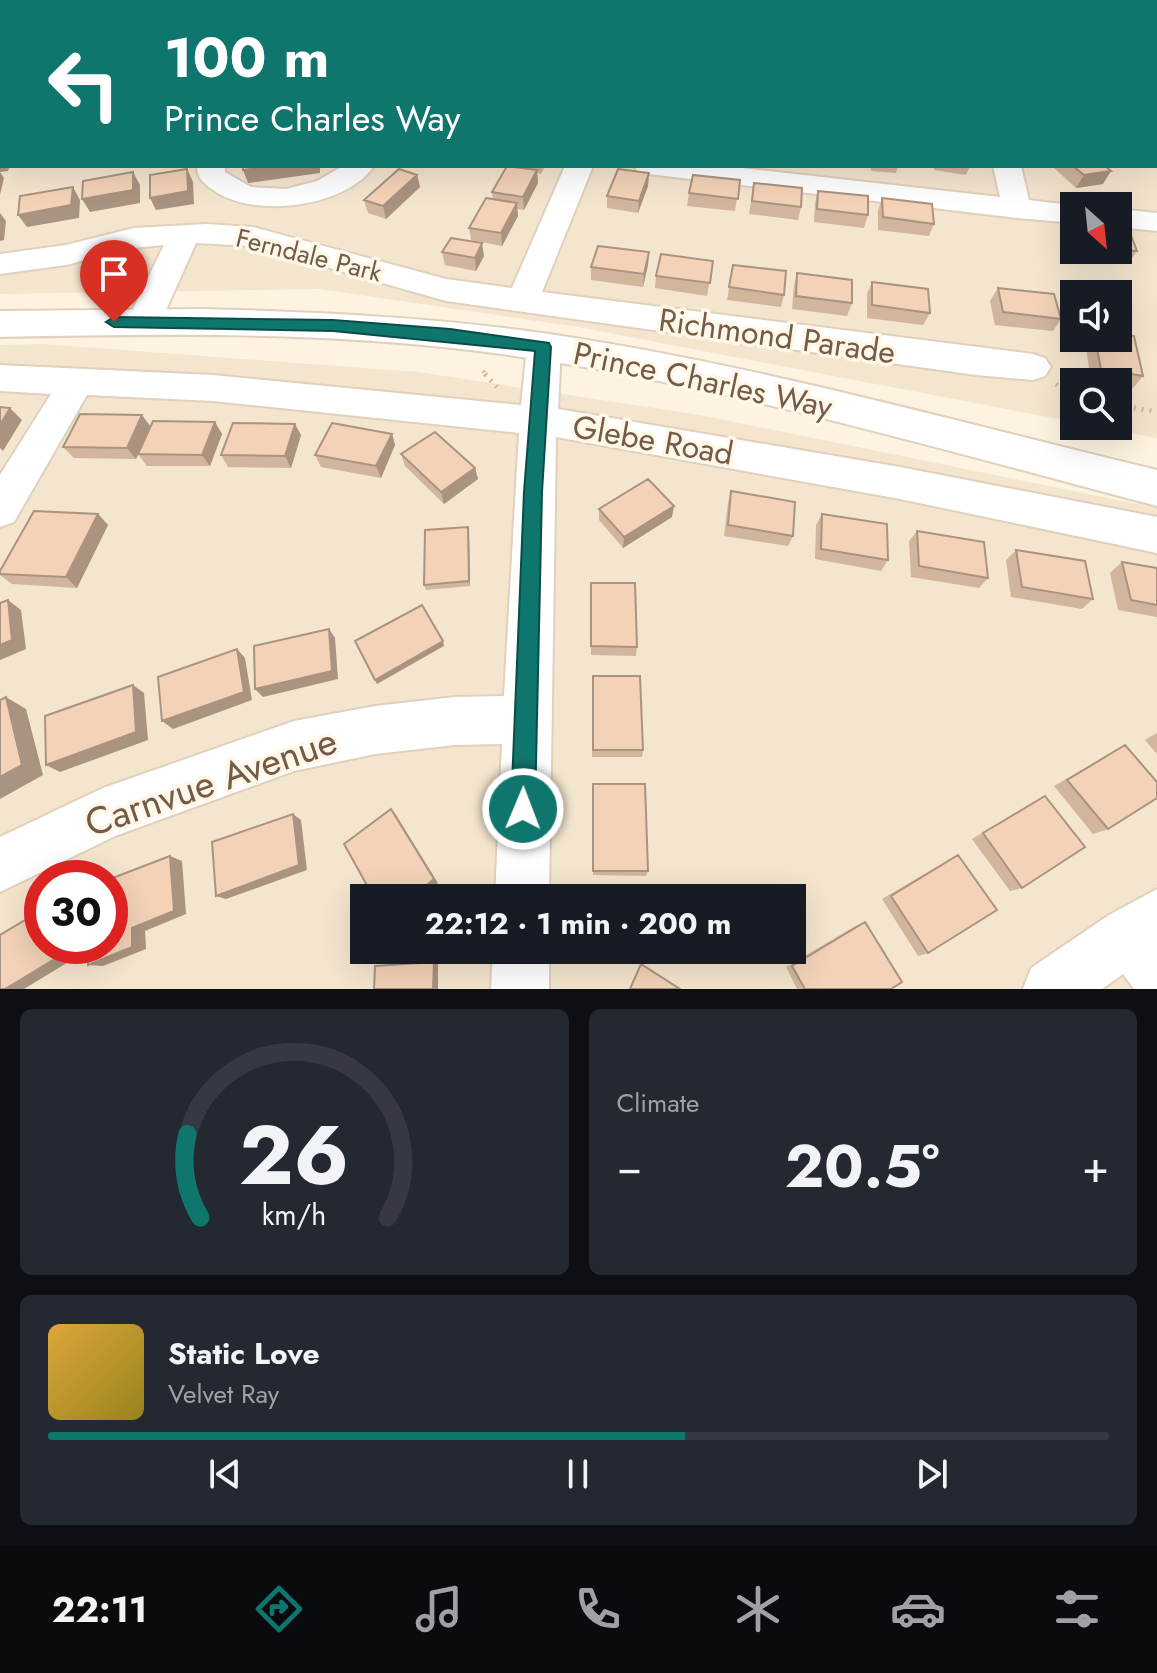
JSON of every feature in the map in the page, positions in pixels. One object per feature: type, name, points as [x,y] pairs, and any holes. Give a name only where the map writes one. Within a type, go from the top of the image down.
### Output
[{"type":"street","points":[[211,168],[211,175],[222,187],[249,196],[283,197],[323,190],[358,168]]},
{"type":"street","points":[[522,302],[578,168]]},
{"type":"street","points":[[665,168],[1060,213]]},
{"type":"street","points":[[1007,168],[1017,209]]},
{"type":"street","points":[[1132,219],[1157,222]]},
{"type":"street","points":[[144,321],[184,235]]},
{"type":"street","name":"Ferndale Park","points":[[0,264],[66,255],[134,238],[184,235],[253,237],[446,290],[522,302]]},
{"type":"street","name":"Richmond Parade","points":[[522,302],[1033,367]]},
{"type":"street","name":"Prince Charles Way","points":[[0,324],[144,321],[333,325],[544,347],[675,370],[825,404],[1157,488]]},
{"type":"street","points":[[522,884],[525,720],[518,419],[544,347]]},
{"type":"street","name":"Glebe Road","points":[[0,378],[213,388],[518,419],[900,483],[1157,535]]},
{"type":"street","points":[[0,510],[77,382]]},
{"type":"street","name":"Carnvue Avenue","points":[[0,865],[103,814],[294,746],[375,730],[455,721],[525,720]]},
{"type":"street","points":[[1052,989],[1148,941]]},
{"type":"street","points":[[520,989],[521,964]]},
{"type":"path","points":[[472,369],[486,371],[518,419]]},
{"type":"path","points":[[1132,408],[1157,412]]},
{"type":"shaded area","points":[[0,168],[1157,168],[1157,438],[1132,433],[1132,368],[1060,368],[1060,419],[578,327],[319,289],[0,294]]},
{"type":"shaded area","points":[[43,344],[418,372],[700,415],[1157,508],[1157,989],[0,989],[0,345]]},
{"type":"building","points":[[506,168],[537,170],[523,197],[492,192]]},
{"type":"building","points":[[1075,168],[1107,168],[1111,171],[1084,175]]},
{"type":"building","points":[[187,169],[188,191],[150,198],[150,175]]},
{"type":"building","points":[[399,169],[417,175],[383,206],[364,200]]},
{"type":"building","points":[[618,169],[649,173],[639,201],[607,196]]},
{"type":"building","points":[[133,172],[133,190],[82,199],[83,181]]},
{"type":"building","points":[[693,175],[740,180],[738,199],[689,193]]},
{"type":"building","points":[[754,183],[802,188],[801,207],[752,201]]},
{"type":"building","points":[[73,187],[71,205],[18,215],[20,196]]},
{"type":"building","points":[[818,191],[868,196],[868,215],[817,209]]},
{"type":"building","points":[[486,198],[517,203],[501,233],[469,228]]},
{"type":"building","points":[[882,198],[932,204],[934,224],[883,217]]},
{"type":"building","points":[[451,238],[482,243],[475,258],[442,252]]},
{"type":"building","points":[[598,246],[649,252],[644,274],[591,267]]},
{"type":"building","points":[[661,254],[713,261],[710,283],[656,276]]},
{"type":"building","points":[[733,265],[786,271],[784,295],[729,287]]},
{"type":"building","points":[[797,273],[852,280],[852,303],[796,296]]},
{"type":"building","points":[[872,282],[928,289],[930,313],[872,305]]},
{"type":"building","points":[[998,288],[1054,294],[1060,319],[1003,312]]},
{"type":"building","points":[[1134,336],[1143,376],[1132,374],[1132,368],[1101,368],[1098,352],[1132,352]]},
{"type":"building","points":[[0,407],[10,408],[0,425]]},
{"type":"building","points":[[80,414],[142,415],[127,448],[63,447]]},
{"type":"building","points":[[153,421],[215,422],[202,455],[138,454]]},
{"type":"building","points":[[233,423],[295,424],[285,456],[221,455]]},
{"type":"building","points":[[332,423],[392,434],[376,466],[315,455]]},
{"type":"building","points":[[435,432],[475,468],[441,492],[401,454]]},
{"type":"building","points":[[648,479],[674,506],[624,537],[599,509]]},
{"type":"building","points":[[731,491],[795,502],[793,536],[728,525]]},
{"type":"building","points":[[34,511],[98,514],[66,577],[0,574]]},
{"type":"building","points":[[822,514],[887,524],[888,560],[821,549]]},
{"type":"building","points":[[468,527],[469,581],[424,585],[425,530]]},
{"type":"building","points":[[917,531],[984,542],[988,578],[919,566]]},
{"type":"building","points":[[1016,550],[1085,561],[1093,599],[1022,587]]},
{"type":"building","points":[[1122,562],[1157,568],[1157,605],[1131,600]]},
{"type":"building","points":[[591,583],[635,583],[637,647],[591,646]]},
{"type":"building","points":[[8,600],[12,640],[0,645],[0,603]]},
{"type":"building","points":[[422,605],[443,641],[375,680],[355,641]]},
{"type":"building","points":[[329,629],[332,671],[255,689],[254,646]]},
{"type":"building","points":[[237,649],[244,692],[162,721],[158,677]]},
{"type":"building","points":[[593,676],[640,676],[643,750],[593,750]]},
{"type":"building","points":[[133,685],[136,732],[46,765],[45,716]]},
{"type":"building","points":[[6,697],[22,765],[0,777],[0,700]]},
{"type":"building","points":[[1125,745],[1157,782],[1157,798],[1108,829],[1067,780]]},
{"type":"building","points":[[593,784],[645,784],[648,871],[593,871]]},
{"type":"building","points":[[1045,796],[1085,847],[1022,888],[983,833]]},
{"type":"building","points":[[391,809],[434,879],[428,884],[366,884],[344,844]]},
{"type":"building","points":[[293,814],[299,865],[216,896],[212,842]]},
{"type":"building","points":[[958,855],[997,910],[928,953],[891,896]]},
{"type":"building","points":[[170,856],[174,911],[132,928],[132,947],[128,949],[128,872]]},
{"type":"building","points":[[24,921],[24,964],[46,964],[0,989],[0,935]]},
{"type":"building","points":[[865,922],[902,982],[891,989],[805,989],[792,966],[806,964],[806,958]]},
{"type":"building","points":[[434,964],[433,989],[374,989],[375,966]]},
{"type":"building","points":[[641,964],[680,989],[630,989]]},
{"type":"route","points":[[114,322],[333,325],[544,347],[533,492],[523,809]]}]
